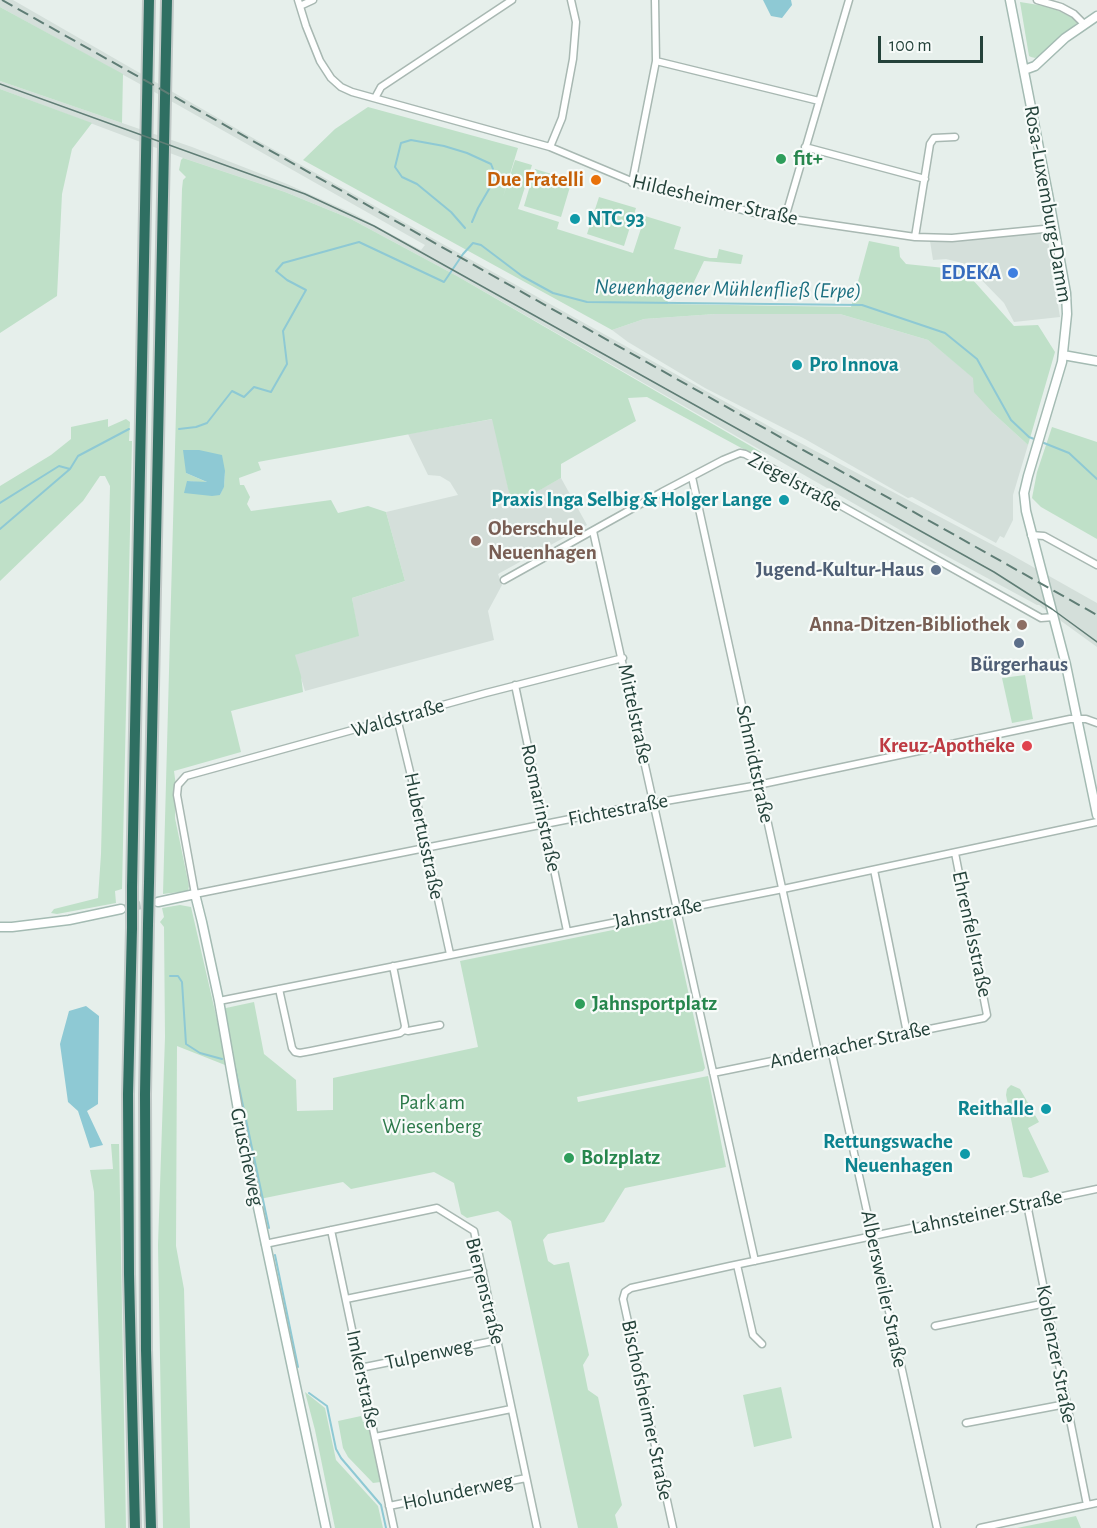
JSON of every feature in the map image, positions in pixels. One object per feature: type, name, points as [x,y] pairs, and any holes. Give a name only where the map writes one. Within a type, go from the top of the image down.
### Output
[{"type":"highway","points":[[135,1528],[128,1094],[149,0]]},
{"type":"highway","points":[[151,1528],[145,1094],[167,0]]},
{"type":"street","points":[[299,3],[313,0]]},
{"type":"street","points":[[375,98],[381,87],[512,0]]},
{"type":"street","points":[[550,147],[562,118],[573,59],[576,22],[571,0]]},
{"type":"street","points":[[632,183],[656,61],[655,0]]},
{"type":"street","points":[[785,218],[849,0]]},
{"type":"street","name":"Rosa-Luxemburg-Damm","points":[[1010,0],[1067,305],[1063,355],[1024,493],[1031,535],[1054,617],[1097,815]]},
{"type":"street","points":[[1037,0],[1061,7],[1074,14],[1084,24]]},
{"type":"street","name":"Hildesheimer Straße","points":[[299,3],[306,26],[326,72],[342,87],[352,92],[550,147],[632,183],[693,199],[785,218],[915,237],[951,238],[1054,228]]},
{"type":"street","points":[[1024,70],[1035,66],[1065,38],[1097,16]]},
{"type":"street","points":[[656,61],[819,101]]},
{"type":"street","points":[[915,237],[930,144],[934,138],[956,137]]},
{"type":"street","points":[[805,147],[925,179]]},
{"type":"street","points":[[1063,355],[1097,361]]},
{"type":"street","name":"Ziegelstraße","points":[[504,580],[736,454],[746,454],[1041,618],[1054,617]]},
{"type":"street","name":"Schmidtstraße","points":[[692,477],[818,1052]]},
{"type":"street","name":"Mittelstraße","points":[[593,531],[755,1261]]},
{"type":"street","points":[[1031,535],[1044,536],[1097,565]]},
{"type":"street","name":"Waldstraße","points":[[178,785],[182,779],[194,772],[622,658]]},
{"type":"street","name":"Rosmarinstraße","points":[[515,685],[567,931]]},
{"type":"street","name":"Hubertusstraße","points":[[397,718],[450,954]]},
{"type":"street","points":[[1077,718],[1097,723]]},
{"type":"street","name":"Fichtestraße","points":[[158,902],[427,847],[760,784],[1077,718]]},
{"type":"street","name":"Gruscheweg","points":[[178,785],[177,795],[195,894],[219,1001],[239,1116],[326,1528]]},
{"type":"street","name":"Jahnstraße","points":[[219,1001],[676,908],[783,889],[1097,822]]},
{"type":"street","name":"Ehrenfelsstraße","points":[[956,853],[987,1015]]},
{"type":"street","points":[[874,870],[907,1033]]},
{"type":"street","points":[[0,927],[69,920],[121,909]]},
{"type":"street","points":[[393,966],[404,1030]]},
{"type":"street","points":[[279,989],[292,1048],[295,1052],[311,1051],[404,1030],[440,1025]]},
{"type":"street","name":"Andernacher Straße","points":[[713,1073],[984,1018],[987,1015]]},
{"type":"street","name":"Albersweiler Straße","points":[[831,1049],[937,1528]]},
{"type":"street","name":"Lahnsteiner Straße","points":[[625,1292],[631,1288],[1097,1189]]},
{"type":"street","name":"Koblenzer Straße","points":[[1027,1204],[1087,1505]]},
{"type":"street","name":"Bienenstraße","points":[[265,1244],[437,1208],[474,1231],[537,1528]]},
{"type":"street","name":"Imkerstraße","points":[[331,1230],[393,1528]]},
{"type":"street","points":[[737,1265],[753,1335],[762,1344]]},
{"type":"street","points":[[346,1299],[483,1271]]},
{"type":"street","name":"Bischofsheimer Straße","points":[[625,1292],[623,1299],[673,1528]]},
{"type":"street","points":[[935,1326],[1046,1303]]},
{"type":"street","name":"Tulpenweg","points":[[360,1368],[498,1340]]},
{"type":"street","points":[[966,1424],[1066,1404]]},
{"type":"street","points":[[375,1437],[512,1409]]},
{"type":"street","name":"Holunderweg","points":[[389,1506],[526,1478]]},
{"type":"street","points":[[980,1528],[1097,1503]]},
{"type":"shaded area","points":[[0,0],[13,0],[244,133],[774,429],[1010,554],[1097,603],[1097,647],[1039,605],[928,546],[457,276],[351,219],[285,192],[183,158],[0,89],[0,81],[192,147],[287,184],[354,214],[421,250],[425,245],[0,7]]},
{"type":"shaded area","points":[[1047,234],[1060,317],[1014,322],[1004,303],[966,264],[946,259],[933,260],[930,241]]},
{"type":"shaded area","points":[[715,314],[840,314],[928,340],[974,378],[993,413],[1028,445],[1013,495],[1013,520],[1004,538],[1000,536],[996,543],[912,497],[908,498],[805,439],[705,388],[612,330],[644,319]]},
{"type":"shaded area","name":"Oberschule Neuenhagen","points":[[493,419],[512,505],[561,478],[587,525],[498,574],[502,585],[488,611],[494,640],[305,691],[294,655],[358,636],[352,598],[405,581],[386,512],[458,495],[450,482],[440,476],[428,475],[408,434]]},
{"type":"green space","points":[[1020,2],[1051,7],[1073,18],[1077,23],[1045,53],[1035,58],[1031,57]]},
{"type":"green space","points":[[0,7],[123,74],[122,123],[0,81]]},
{"type":"green space","points":[[0,89],[92,123],[72,149],[62,194],[57,296],[0,333]]},
{"type":"green space","points":[[368,107],[518,148],[503,197],[515,160],[532,165],[518,209],[559,222],[557,229],[633,253],[645,216],[681,227],[674,249],[710,258],[717,258],[719,249],[743,255],[741,264],[704,261],[692,286],[669,288],[668,304],[851,307],[869,241],[899,247],[900,257],[906,264],[964,270],[1014,326],[1038,325],[1055,352],[1028,445],[974,392],[973,378],[928,340],[840,314],[715,314],[644,319],[612,330],[303,160],[335,129]]},
{"type":"green space","points":[[183,158],[285,192],[351,219],[457,276],[761,452],[758,457],[647,397],[628,398],[636,421],[561,464],[561,478],[512,506],[492,419],[258,462],[261,470],[239,478],[240,485],[244,485],[250,497],[247,504],[251,511],[331,500],[338,513],[368,506],[386,512],[405,581],[352,598],[359,636],[295,655],[303,692],[231,711],[241,752],[174,771],[175,818],[189,886],[188,891],[163,894],[182,189],[183,180],[186,177],[179,170]],"holes":[[[225,471],[224,486],[220,495],[187,481],[209,483],[186,473]]]},
{"type":"green space","points":[[535,169],[572,180],[561,217],[524,206]]},
{"type":"green space","points":[[599,197],[636,208],[624,246],[587,234]]},
{"type":"green space","points":[[108,419],[108,427],[126,419],[130,422],[129,441],[132,441],[122,889],[115,891],[116,903],[57,914],[51,913],[54,909],[98,898],[110,486],[105,476],[100,476],[83,501],[0,581],[0,486],[51,455],[71,439],[71,427]]},
{"type":"green space","points":[[1052,427],[1097,442],[1097,539],[1041,507],[1032,498],[1037,472]]},
{"type":"green space","points":[[1025,675],[1033,719],[1012,723],[1002,678]]},
{"type":"green space","points":[[180,905],[191,907],[227,1063],[225,1065],[177,1046],[176,1246],[184,1289],[190,1528],[163,1528],[158,1245],[165,1037],[164,927],[160,922],[164,917],[162,908]]},
{"type":"green space","name":"Park am Wiesenberg","points":[[672,918],[705,1068],[703,1071],[577,1097],[578,1102],[708,1076],[726,1167],[625,1188],[604,1222],[548,1234],[543,1240],[548,1261],[554,1265],[569,1262],[589,1355],[583,1365],[588,1390],[598,1397],[622,1505],[615,1515],[618,1528],[578,1528],[511,1221],[498,1211],[467,1218],[461,1214],[454,1183],[434,1172],[351,1189],[343,1182],[260,1199],[224,1012],[226,1008],[254,1002],[264,1054],[296,1080],[297,1111],[333,1110],[333,1078],[478,1047],[460,961]]},
{"type":"green space","points":[[1011,1085],[1020,1089],[1039,1122],[1028,1128],[1049,1172],[1031,1178],[1023,1177],[1006,1095]]},
{"type":"green space","points":[[111,1144],[119,1144],[126,1528],[105,1528],[94,1192],[90,1170],[113,1169]]},
{"type":"green space","points":[[781,1387],[792,1438],[754,1447],[743,1395]]},
{"type":"green space","points":[[305,1392],[325,1408],[336,1460],[378,1506],[383,1528],[335,1528]]},
{"type":"green space","points":[[361,1416],[363,1422],[368,1421],[381,1482],[373,1483],[348,1457],[343,1448],[338,1421]]},
{"type":"green space","points":[[1076,1516],[1081,1528],[1017,1528]]},
{"type":"water","points":[[763,0],[791,0],[792,5],[782,18],[771,16]]},
{"type":"water","points":[[183,450],[199,450],[222,455],[225,471],[224,487],[220,495],[184,493],[187,481],[207,482],[186,473]]},
{"type":"water","points":[[86,1006],[99,1016],[98,1104],[87,1111],[103,1145],[90,1148],[78,1111],[68,1102],[60,1044],[69,1011]]},
{"type":"waterway","points":[[465,228],[451,212],[417,184],[402,177],[395,167],[401,143],[411,140],[444,146],[491,164],[495,174],[492,184],[472,222]]},
{"type":"waterway","name":"Neuenhagener Mühlenfließ (Erpe)","points":[[179,429],[207,423],[232,391],[244,397],[254,387],[271,392],[287,364],[283,331],[306,290],[276,271],[283,263],[359,242],[444,282],[473,243],[481,245],[522,276],[553,293],[587,302],[862,305],[945,333],[977,359],[1011,420],[1029,437],[1069,453],[1097,479]]},
{"type":"waterway","name":"Neuenhagener Mühlenfließ (Erpe)","points":[[0,529],[70,469],[78,456],[129,429]]},
{"type":"waterway","points":[[0,503],[59,466],[70,469]]},
{"type":"waterway","points":[[170,976],[178,976],[182,982],[186,1044],[200,1053],[222,1059]]},
{"type":"waterway","points":[[235,1068],[269,1228]]},
{"type":"waterway","points":[[275,1255],[298,1367]]},
{"type":"waterway","points":[[309,1393],[327,1406],[336,1449],[381,1505],[386,1528]]},
{"type":"tunnel","points":[[121,909],[152,903]]},
{"type":"tram line","points":[[0,84],[305,194],[374,226],[994,572],[1052,609],[1097,642]]},
{"type":"railway","points":[[2,0],[1097,615]]},
{"type":"place","name":"fit+","points":[[781,159]]},
{"type":"place","name":"Due Fratelli","points":[[596,180]]},
{"type":"place","name":"NTC 93","points":[[575,219]]},
{"type":"place","name":"EDEKA","points":[[1013,273]]},
{"type":"place","name":"Pro Innova","points":[[797,365]]},
{"type":"place","name":"Praxis Inga Selbig & Holger Lange","points":[[784,500]]},
{"type":"place","name":"Oberschule Neuenhagen","points":[[476,541]]},
{"type":"place","name":"Jugend-Kultur-Haus","points":[[936,570]]},
{"type":"place","name":"Anna-Ditzen-Bibliothek","points":[[1022,625]]},
{"type":"place","name":"Bürgerhaus","points":[[1019,643]]},
{"type":"place","name":"Kreuz-Apotheke","points":[[1027,746]]},
{"type":"place","name":"Jahnsportplatz","points":[[580,1004]]},
{"type":"place","name":"Reithalle","points":[[1046,1109]]},
{"type":"place","name":"Rettungswache Neuenhagen","points":[[965,1154]]},
{"type":"place","name":"Bolzplatz","points":[[569,1158]]}]
